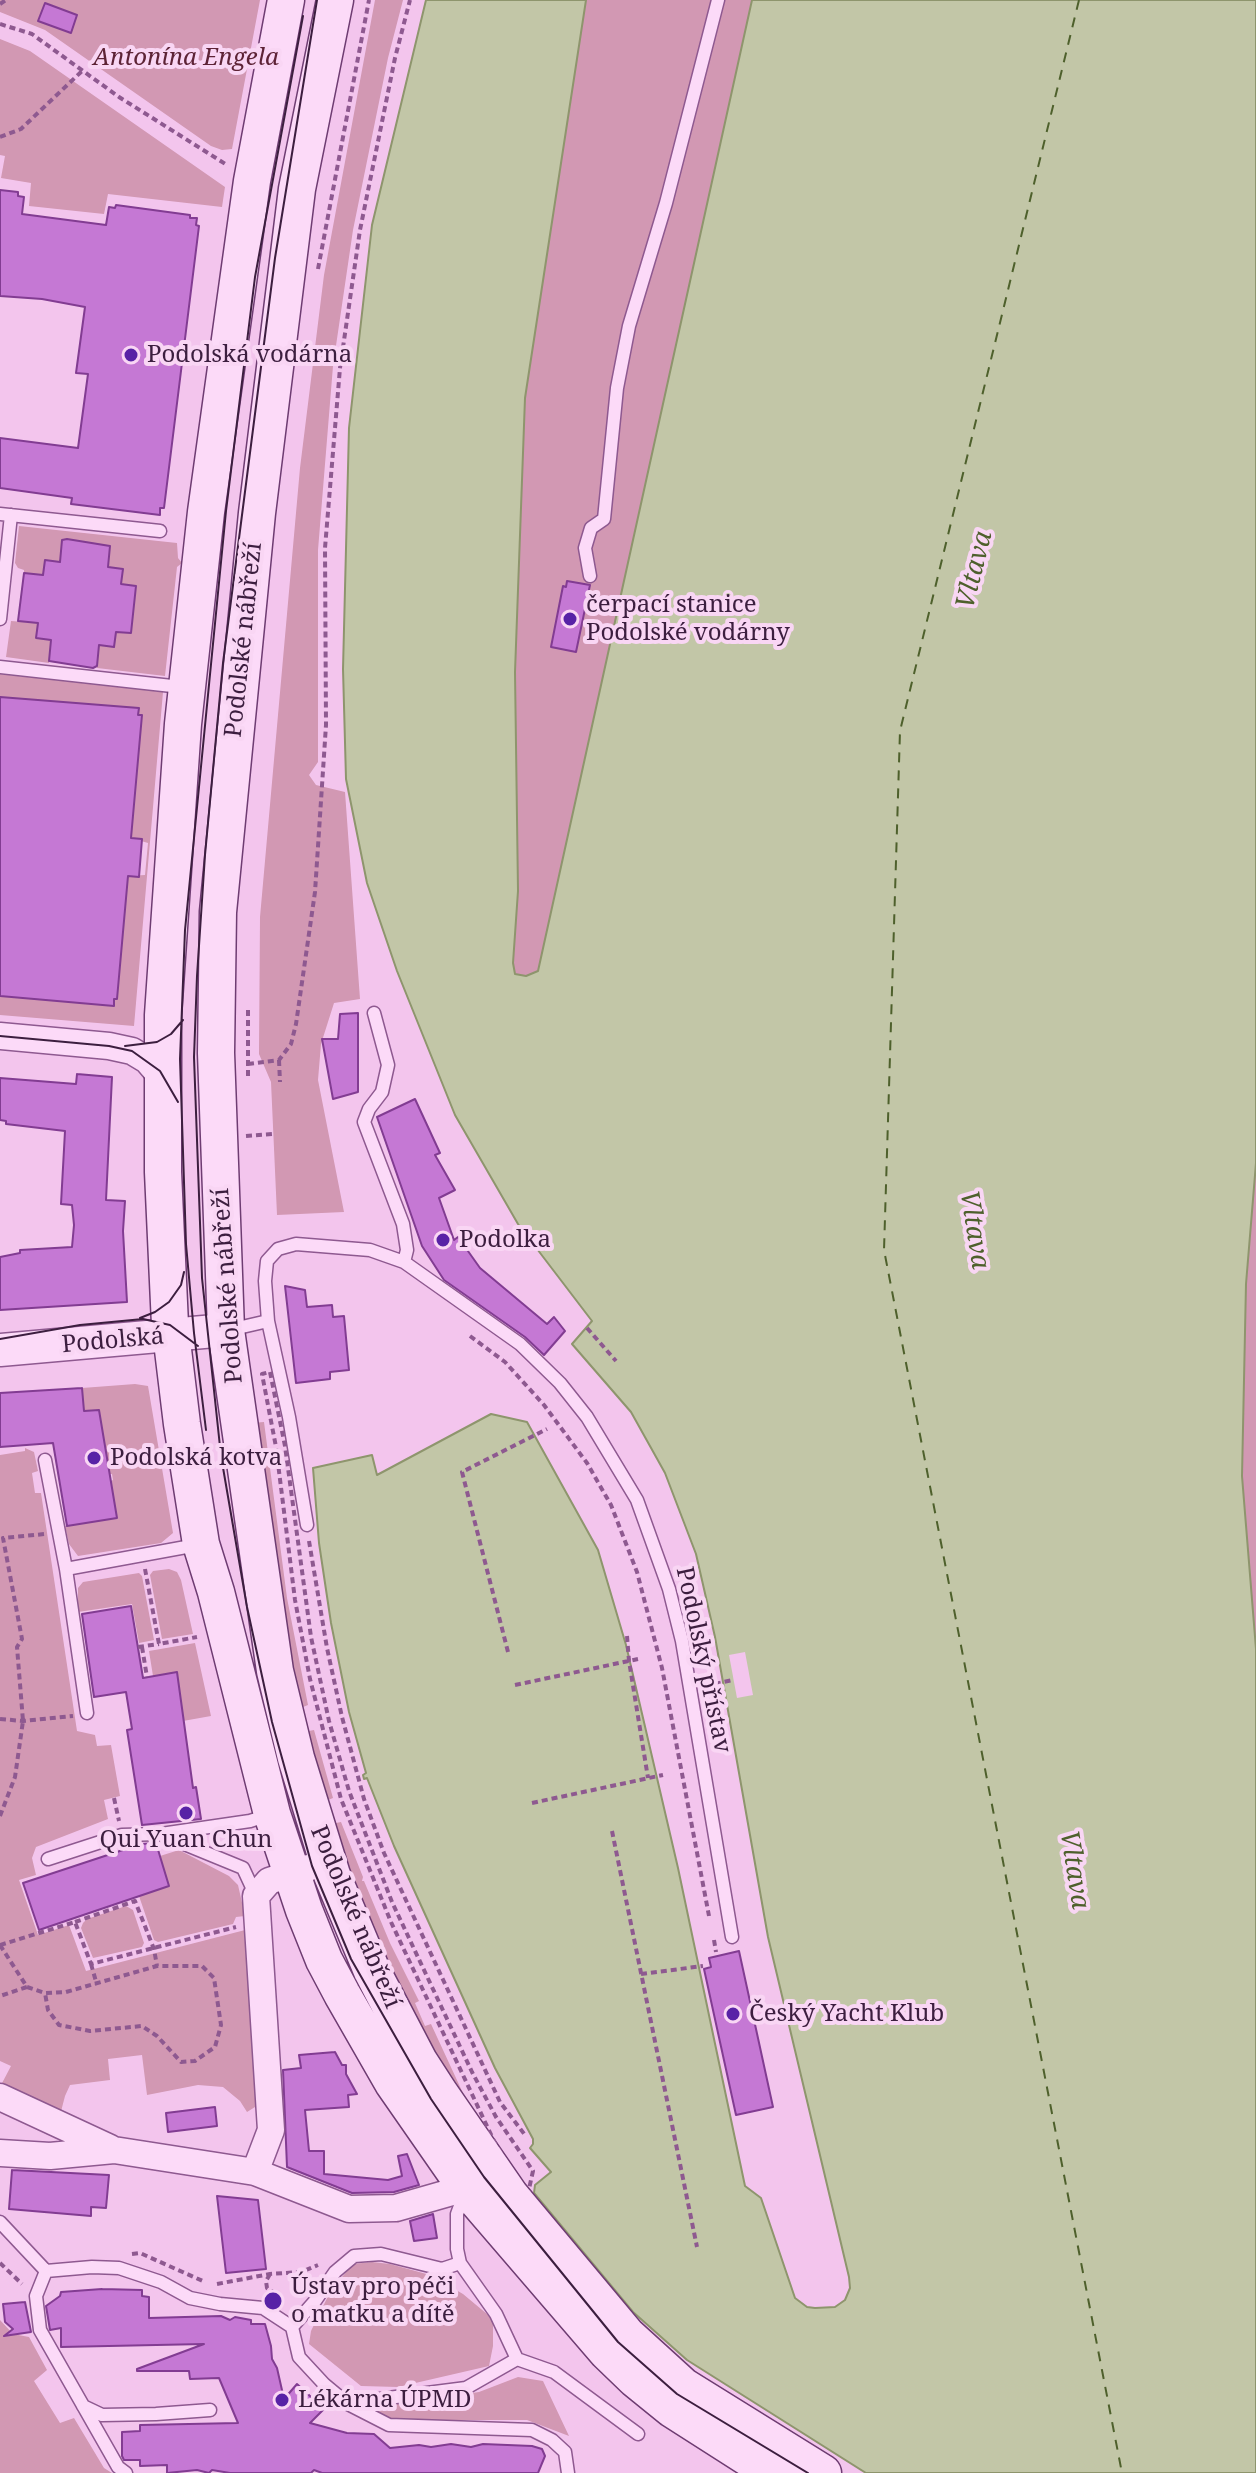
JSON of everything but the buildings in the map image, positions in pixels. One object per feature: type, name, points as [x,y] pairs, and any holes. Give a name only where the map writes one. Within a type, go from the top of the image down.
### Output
[{"type":"main road","name":"Podolské nábřeží","points":[[286,0],[252,181],[206,512],[183,724],[163,1015],[167,1267],[182,1424],[201,1544],[272,1814],[291,1874],[324,1960],[393,2083],[480,2180],[607,2352],[672,2409],[772,2473]]},
{"type":"main road","name":"Podolské nábřeží","points":[[335,0],[297,189],[257,513],[218,912],[216,1053],[226,1330],[275,1671],[296,1758],[327,1861],[372,1971],[439,2092],[480,2180],[510,2195],[627,2335],[665,2372],[823,2473]]},
{"type":"street","points":[[0,1036],[132,1051],[147,1060],[158,1073],[162,1093]]},
{"type":"street","name":"Podolská","points":[[0,1350],[226,1330]]},
{"type":"street","points":[[255,2172],[271,2130],[257,1908],[269,1881],[327,1861]]},
{"type":"street","points":[[0,2097],[114,2150]]},
{"type":"street","points":[[0,2153],[50,2156],[114,2150],[255,2172],[349,2209],[396,2208],[480,2180]]},
{"type":"lane","points":[[590,576],[585,548],[591,528],[604,519],[617,388],[629,326],[666,203],[718,0]]},
{"type":"lane","points":[[0,619],[6,514],[160,531]]},
{"type":"lane","points":[[0,667],[172,686]]},
{"type":"lane","points":[[374,1013],[388,1065],[382,1092],[369,1109],[364,1122],[403,1224],[407,1250],[404,1262]]},
{"type":"lane","name":"Podolský přístav","points":[[268,1321],[265,1281],[271,1254],[286,1245],[296,1244],[370,1250],[404,1262],[520,1344],[560,1383],[587,1417],[637,1500],[669,1589],[690,1690],[732,1937]]},
{"type":"lane","points":[[226,1330],[268,1321],[289,1417],[307,1525]]},
{"type":"lane","points":[[45,1460],[66,1569],[87,1713]]},
{"type":"lane","points":[[66,1569],[201,1544]]},
{"type":"lane","points":[[48,1859],[122,1835],[160,1834],[250,1821],[272,1814]]},
{"type":"lane","points":[[160,1834],[243,1868],[257,1908]]},
{"type":"lane","points":[[480,2180],[457,2214],[457,2249],[460,2263],[496,2314],[517,2359],[554,2372],[638,2434]]},
{"type":"lane","points":[[0,2222],[46,2271]]},
{"type":"lane","points":[[292,2327],[335,2272],[354,2256],[381,2254],[442,2269],[460,2263]]},
{"type":"lane","points":[[46,2271],[111,2267],[161,2282],[190,2298],[263,2308],[292,2327],[299,2357],[348,2404],[389,2425],[532,2430],[552,2440],[565,2452],[568,2473]]},
{"type":"lane","points":[[46,2271],[36,2296],[40,2330],[118,2467],[126,2473]]},
{"type":"lane","points":[[348,2404],[466,2388],[517,2359]]},
{"type":"lane","points":[[81,2405],[102,2415],[210,2410]]},
{"type":"path","points":[[0,4],[6,0]]},
{"type":"path","points":[[317,275],[369,0]]},
{"type":"path","points":[[280,1082],[279,1060],[291,1044],[296,1024],[315,892],[326,725],[325,548],[340,368],[360,230],[410,0]]},
{"type":"path","points":[[0,24],[32,34],[119,97],[235,171]]},
{"type":"path","points":[[0,137],[21,129],[82,71]]},
{"type":"path","points":[[248,1003],[248,1064],[279,1060]]},
{"type":"path","points":[[246,1136],[273,1134]]},
{"type":"path","points":[[587,1328],[616,1361]]},
{"type":"path","points":[[470,1336],[505,1362],[544,1405],[587,1463],[611,1505],[637,1572],[662,1668],[710,1921]]},
{"type":"path","points":[[478,2106],[391,1922],[341,1799],[304,1652],[276,1447],[262,1374],[270,1372],[278,1409],[305,1605],[323,1694],[349,1791],[392,1902],[477,2083],[533,2171],[527,2198]]},
{"type":"path","points":[[508,1652],[462,1472],[547,1429]]},
{"type":"path","points":[[307,1525],[327,1648],[342,1717],[369,1813],[416,1925],[500,2102],[525,2135]]},
{"type":"path","points":[[0,1816],[15,1777],[23,1721],[17,1647],[22,1639],[3,1538],[59,1532]]},
{"type":"path","points":[[143,1555],[159,1644]]},
{"type":"path","points":[[147,1677],[140,1647],[202,1636]]},
{"type":"path","points":[[627,1636],[648,1778]]},
{"type":"path","points":[[515,1685],[638,1659]]},
{"type":"path","points":[[690,1690],[733,1680]]},
{"type":"path","points":[[0,1719],[59,1719]]},
{"type":"path","points":[[532,1803],[663,1775]]},
{"type":"path","points":[[114,1798],[122,1835]]},
{"type":"path","points":[[612,1831],[697,2247]]},
{"type":"path","points":[[27,1987],[0,1945],[135,1901],[154,1949],[157,1966]]},
{"type":"path","points":[[91,1964],[154,1949],[257,1908]]},
{"type":"path","points":[[75,1922],[97,1985]]},
{"type":"path","points":[[713,1937],[716,1952]]},
{"type":"path","points":[[0,1996],[27,1987],[45,1993],[66,1992],[157,1966],[202,1966],[214,1978],[221,2025],[215,2047],[195,2061],[181,2062],[157,2036],[142,2026],[90,2031],[59,2025],[48,2010],[45,1993]]},
{"type":"path","points":[[641,1974],[703,1966]]},
{"type":"path","points":[[111,2267],[122,2255],[140,2253],[197,2279],[218,2285],[270,2274]]},
{"type":"path","points":[[0,2263],[36,2296]]},
{"type":"green space","name":"Antonína Engela","points":[[0,0],[260,0],[232,149],[222,150],[211,146],[45,30],[0,12]],"holes":[[[45,3],[77,15],[70,33],[38,21]]]},
{"type":"green space","points":[[375,0],[403,0],[353,230],[333,366],[318,550],[318,762],[309,775],[316,785],[345,792],[360,999],[334,1003],[321,1044],[318,1080],[344,1212],[277,1215],[271,1082],[259,1054],[260,917],[300,468],[324,275]]},
{"type":"green space","points":[[586,0],[752,0],[538,971],[526,976],[515,974],[513,963],[518,891],[515,672],[525,398]]},
{"type":"green space","points":[[0,39],[30,51],[225,187],[222,207],[108,194],[104,214],[29,206],[31,183],[1,178],[5,156],[0,155]]},
{"type":"green space","points":[[19,526],[177,543],[178,558],[182,563],[177,567],[165,676],[97,668],[99,645],[114,647],[116,632],[131,633],[136,586],[121,584],[123,569],[108,567],[110,546],[67,539],[60,562],[45,560],[43,575],[24,573],[15,563]]},
{"type":"green space","points":[[11,621],[38,623],[36,638],[51,640],[49,663],[6,657]]},
{"type":"green space","points":[[0,674],[163,692],[134,1026],[0,1015],[0,996],[114,1005],[128,876],[145,875],[148,843],[131,838],[141,715],[138,715],[139,708],[0,697]]},
{"type":"green space","points":[[1256,1163],[1256,1649],[1242,1476],[1246,1284]]},
{"type":"green space","points":[[148,1386],[173,1533],[161,1543],[78,1556],[69,1544],[65,1526],[116,1518],[113,1480],[112,1474],[109,1474],[99,1410],[84,1411],[82,1388]]},
{"type":"green space","points":[[264,1422],[287,1598],[308,1705],[303,1707],[309,1731],[314,1730],[333,1798],[328,1800],[336,1823],[341,1822],[362,1881],[419,2001],[415,2003],[425,2026],[431,2024],[468,2104],[424,2037],[384,1953],[347,1869],[318,1781],[296,1692],[251,1423]]},
{"type":"green space","points":[[25,1448],[34,1452],[38,1471],[32,1473],[35,1493],[41,1493],[77,1731],[95,1735],[97,1746],[111,1745],[120,1796],[104,1800],[108,1819],[36,1847],[32,1858],[36,1875],[19,1880],[38,1935],[69,1925],[86,1971],[249,1929],[263,2090],[255,2107],[247,2112],[240,2101],[223,2087],[198,2085],[147,2095],[142,2055],[108,2059],[110,2080],[70,2085],[58,2123],[0,2087],[11,2066],[0,2061],[0,1455],[25,1451]]},
{"type":"green space","points":[[169,1569],[177,1572],[181,1580],[193,1634],[162,1639],[150,1575],[153,1571]]},
{"type":"green space","points":[[139,1573],[154,1640],[139,1643],[132,1604],[78,1612],[78,1588],[83,1582]]},
{"type":"green space","points":[[195,1643],[211,1716],[183,1721],[177,1673],[153,1676],[149,1651]]},
{"type":"green space","points":[[179,1850],[229,1876],[238,1885],[245,1916],[236,1917],[233,1924],[158,1942],[154,1940],[139,1896],[160,1856]]},
{"type":"green space","points":[[126,1906],[133,1910],[144,1943],[142,1947],[93,1958],[81,1928],[83,1923]]},
{"type":"green space","points":[[372,2262],[430,2275],[463,2294],[493,2319],[489,2366],[398,2387],[361,2386],[309,2344],[311,2331],[331,2290],[353,2264]]},
{"type":"green space","points":[[0,2320],[13,2334],[29,2337],[47,2370],[34,2381],[60,2423],[74,2418],[104,2468],[112,2473],[0,2473]]},
{"type":"green space","points":[[518,2377],[543,2381],[569,2436],[527,2420],[386,2420],[368,2408],[479,2392]]},
{"type":"water","name":"Vltava","points":[[426,0],[586,0],[525,398],[515,672],[518,891],[513,963],[515,974],[526,976],[538,971],[752,0],[1256,0],[1256,1163],[1246,1284],[1242,1476],[1256,1649],[1256,2473],[866,2473],[687,2360],[633,2312],[534,2193],[535,2185],[551,2172],[530,2148],[533,2139],[495,2068],[394,1846],[367,1778],[364,1779],[366,1773],[349,1712],[331,1623],[319,1543],[313,1468],[372,1455],[377,1475],[491,1414],[527,1422],[598,1550],[626,1645],[678,1868],[745,2186],[761,2198],[795,2298],[807,2307],[815,2308],[835,2307],[845,2300],[850,2288],[849,2277],[768,1937],[715,1637],[696,1554],[665,1473],[631,1412],[572,1344],[592,1321],[518,1224],[455,1115],[397,971],[367,883],[346,779],[343,669],[349,428],[372,225]]},
{"type":"pier","points":[[745,1652],[753,1695],[737,1698],[729,1655]]},
{"type":"ferry route","points":[[1079,0],[900,731],[884,1250],[1122,2473]]},
{"type":"tram line","points":[[317,0],[275,258],[223,663],[197,976],[194,1057],[202,1278],[221,1456],[247,1607],[272,1722],[312,1866],[351,1959],[431,2099],[484,2177],[618,2342],[677,2394],[808,2473]]},
{"type":"tram line","points":[[206,1430],[186,1244],[180,1059],[185,930],[226,511],[255,277],[303,16]]},
{"type":"tram line","points":[[125,1046],[157,1042],[171,1034],[183,1020]]},
{"type":"tram line","points":[[0,1036],[132,1051],[160,1071],[178,1102]]},
{"type":"tram line","points":[[140,1318],[169,1302],[181,1285],[184,1272]]},
{"type":"tram line","points":[[0,1339],[80,1325],[143,1319],[170,1325],[198,1346]]},
{"type":"place","name":"Podolská vodárna","points":[[131,355]]},
{"type":"place","name":"čerpací stanice Podolské vodárny","points":[[570,619]]},
{"type":"place","name":"Podolka","points":[[443,1240]]},
{"type":"place","name":"Podolská kotva","points":[[94,1458]]},
{"type":"place","name":"Qui Yuan Chun","points":[[186,1813]]},
{"type":"place","name":"Český Yacht Klub","points":[[733,2014]]},
{"type":"place","name":"Ústav pro péči o matku a dítě","points":[[273,2301]]},
{"type":"place","name":"Lékárna ÚPMD","points":[[282,2400]]}]
